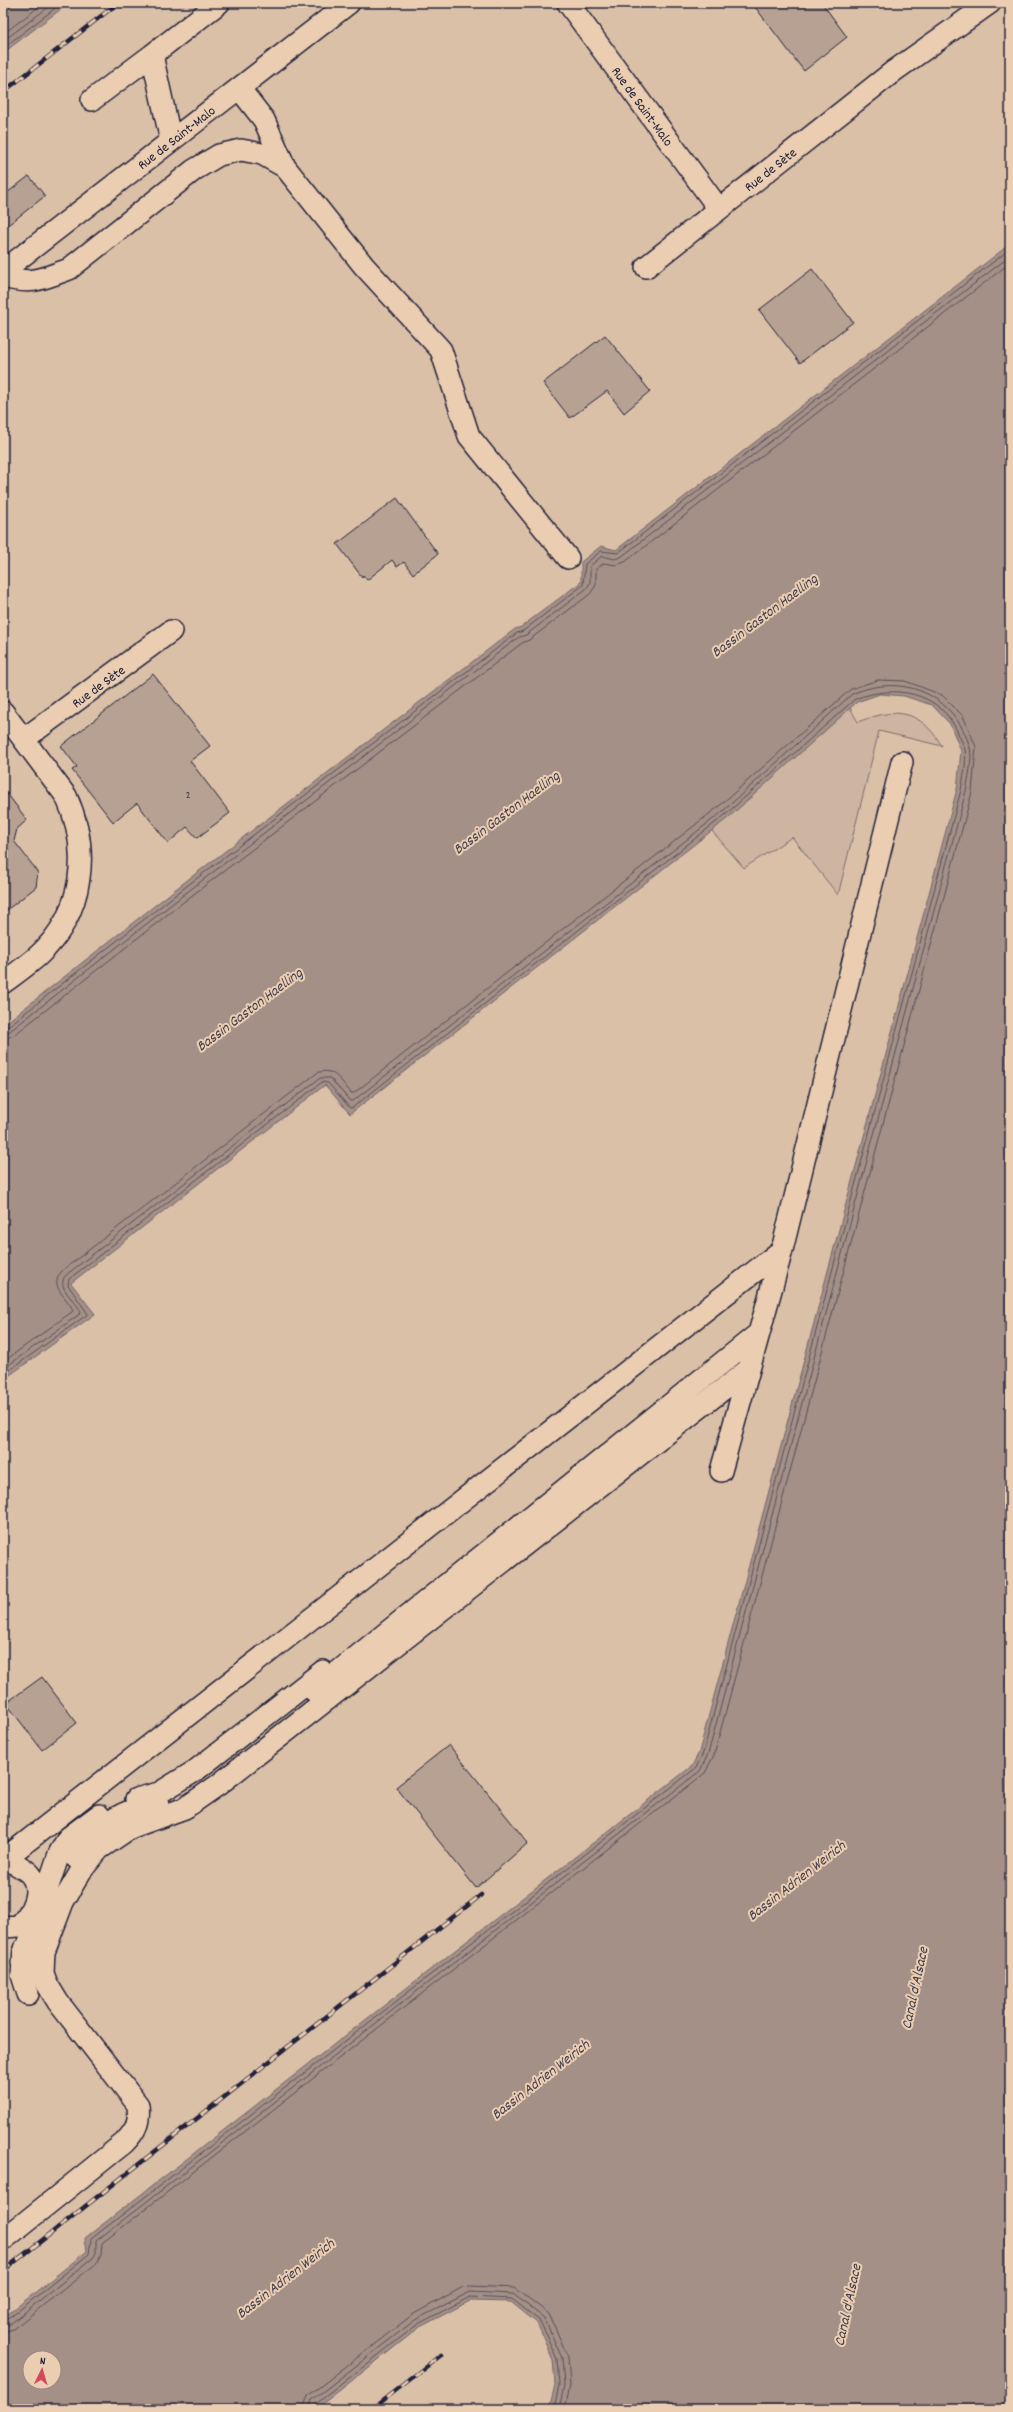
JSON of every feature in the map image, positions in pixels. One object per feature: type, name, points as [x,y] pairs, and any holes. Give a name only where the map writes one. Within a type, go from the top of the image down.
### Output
[{"type":"street","points":[[92,100],[219,3]]},
{"type":"street","name":"Rue de Saint-Malo","points":[[3,271],[349,3]]},
{"type":"street","name":"Rue de Saint-Malo","points":[[568,3],[719,210]]},
{"type":"street","name":"Rue de Sète","points":[[646,267],[894,71],[990,3]]},
{"type":"street","points":[[152,55],[171,141]]},
{"type":"street","points":[[239,88],[264,120],[285,167],[364,266],[441,350],[469,436],[568,558]]},
{"type":"street","points":[[3,277],[24,282],[45,278],[69,268],[194,170],[218,155],[241,150],[262,154],[285,167]]},
{"type":"street","name":"Rue de Sète","points":[[24,739],[171,632]]},
{"type":"street","points":[[3,712],[60,785],[72,809],[82,851],[82,867],[74,901],[56,936],[39,955],[3,983]]},
{"type":"street","points":[[721,1471],[782,1250],[902,762]]},
{"type":"street","points":[[3,1927],[20,1926],[28,1916],[35,1901],[34,1883],[30,1874],[4,1859],[782,1250]]},
{"type":"street","points":[[3,2240],[124,2144],[135,2132],[140,2118],[138,2105],[58,2002],[47,1984],[43,1973],[44,1952],[60,1888],[76,1858],[89,1839],[104,1826],[124,1813],[174,1800],[193,1790],[759,1333]]},
{"type":"street","points":[[44,1952],[62,1902],[81,1871],[99,1849],[130,1828],[185,1808],[218,1785],[749,1369]]},
{"type":"street","points":[[22,1963],[59,1854],[68,1838],[112,1806],[159,1792],[195,1771],[319,1673],[370,1646]]},
{"type":"street","points":[[28,1916],[22,1963],[22,1975],[28,1994]]},
{"type":"shaded area","points":[[3,3],[1010,3],[1010,990],[616,2409],[3,2409]]},
{"type":"shaded area","points":[[850,708],[858,722],[884,714],[895,713],[906,714],[916,718],[934,734],[942,746],[879,731],[838,895],[792,837],[744,868],[712,831]]},
{"type":"water","points":[[3,3],[69,3],[3,53]]},
{"type":"water","points":[[1010,244],[1010,2409],[549,2409],[555,2385],[553,2360],[537,2323],[511,2302],[470,2301],[420,2327],[316,2409],[3,2409],[3,2318],[87,2251],[85,2238],[692,1766],[699,1752],[957,789],[961,751],[950,724],[932,705],[904,696],[880,694],[857,702],[728,818],[350,1114],[325,1085],[71,1283],[95,1314],[3,1380],[3,1025],[177,888],[515,629],[521,627],[581,582],[581,562],[601,546],[616,550]]},
{"type":"building","points":[[752,3],[822,3],[847,37],[804,71]]},
{"type":"building","points":[[29,176],[45,196],[3,229],[3,196]]},
{"type":"building","points":[[812,269],[853,322],[800,363],[759,310]]},
{"type":"building","points":[[605,335],[650,391],[624,413],[607,391],[570,418],[543,383]]},
{"type":"building","points":[[397,498],[438,554],[413,574],[404,562],[397,567],[392,560],[367,580],[363,575],[362,577],[337,544]]},
{"type":"building","points":[[153,674],[210,746],[190,761],[230,813],[197,838],[187,827],[168,843],[137,803],[113,822],[72,770],[77,767],[61,746]]},
{"type":"building","points":[[3,788],[27,820],[17,829],[14,841],[38,872],[36,887],[3,913]]},
{"type":"building","points":[[42,1677],[77,1723],[42,1750],[6,1703]]},
{"type":"building","points":[[449,1745],[528,1843],[476,1888],[396,1787]]},
{"type":"railway","points":[[3,92],[118,3]]},
{"type":"railway","points":[[3,2271],[481,1895]]},
{"type":"railway","points":[[372,2409],[441,2355]]},
{"type":"water label","name":"Bassin Gaston Haelling","points":[[764,615]]},
{"type":"water label","name":"Bassin Gaston Haelling","points":[[506,812]]},
{"type":"water label","name":"Bassin Gaston Haelling","points":[[249,1009]]},
{"type":"water label","name":"Bassin Adrien Weirich","points":[[796,1880]]},
{"type":"water label","name":"Canal d'Alsace","points":[[914,1988]]},
{"type":"water label","name":"Bassin Adrien Weirich","points":[[540,2079]]},
{"type":"water label","name":"Bassin Adrien Weirich","points":[[285,2278]]},
{"type":"water label","name":"Canal d'Alsace","points":[[847,2305]]}]
